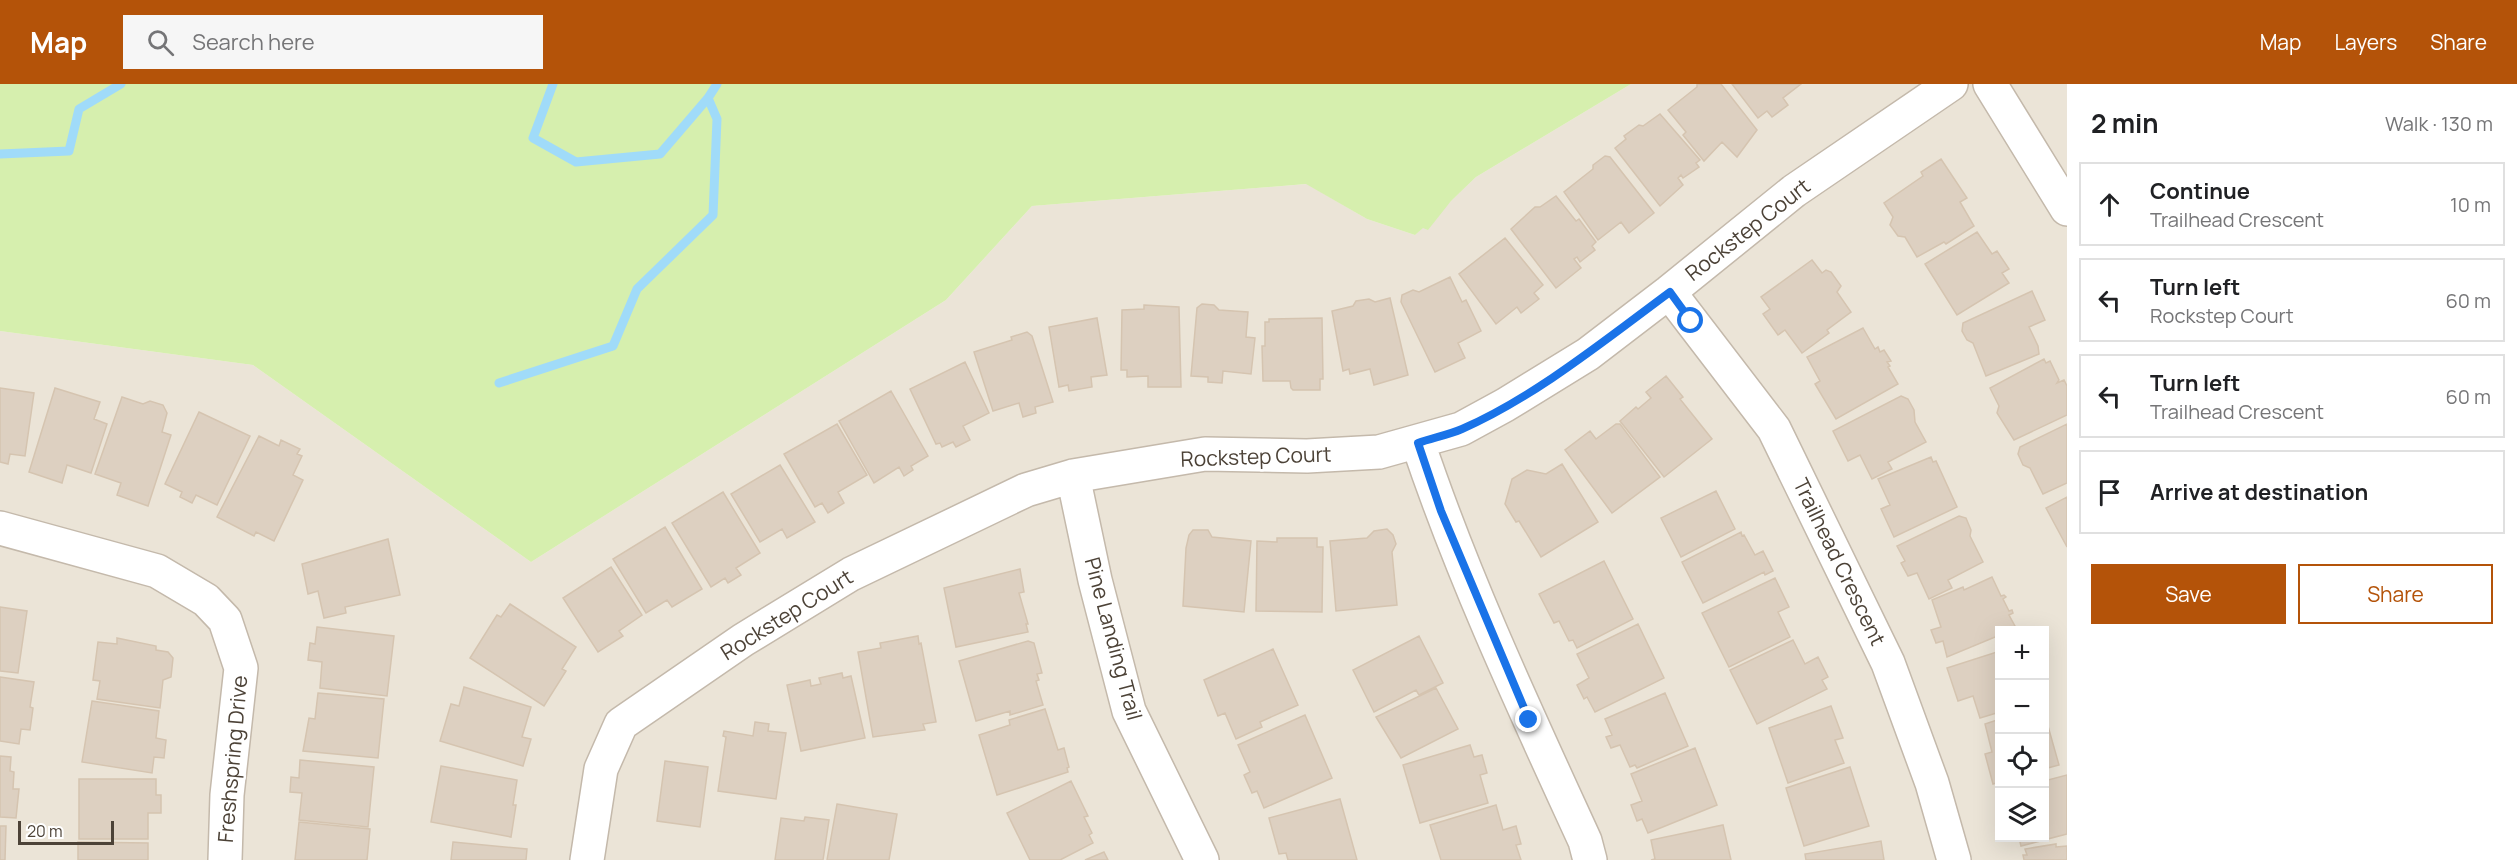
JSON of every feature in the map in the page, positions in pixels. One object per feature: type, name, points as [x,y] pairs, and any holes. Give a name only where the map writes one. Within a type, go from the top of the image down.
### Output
[{"type":"street","name":"Rockstep Court","points":[[587,860],[601,769],[621,724],[743,640],[851,574],[1026,490],[1073,476],[1205,454],[1306,456],[1368,453],[1418,443],[1461,429],[1588,354],[1670,292],[1794,191],[1951,84]]},
{"type":"street","points":[[1990,84],[2067,209]]},
{"type":"street","name":"Trailhead Crescent","points":[[1670,292],[1774,429],[1888,663],[1932,783],[1954,860]]},
{"type":"street","points":[[1418,443],[1441,511],[1478,603],[1585,841],[1590,860]]},
{"type":"street","name":"Pine Landing Trail","points":[[1073,476],[1095,580],[1129,711],[1202,860]]},
{"type":"street","name":"Freshspring Drive","points":[[0,528],[157,571],[206,600],[225,620],[241,668],[227,795],[225,860]]},
{"type":"shaded area","points":[[1631,84],[2067,84],[2067,860],[0,860],[0,331],[253,365],[531,562],[946,300],[1032,206],[1307,184],[1367,219],[1415,235],[1476,177]]},
{"type":"green space","points":[[0,84],[1631,84],[1476,177],[1451,201],[1428,230],[1423,228],[1415,235],[1367,219],[1306,184],[1032,206],[946,300],[531,562],[253,365],[0,331]]},
{"type":"building","points":[[1697,84],[1721,84],[1757,130],[1737,157],[1722,142],[1704,161],[1683,135],[1686,132],[1668,110],[1697,87]]},
{"type":"building","points":[[1732,84],[1801,84],[1783,98],[1788,105],[1772,117],[1767,111],[1758,118]]},
{"type":"building","points":[[1660,114],[1700,160],[1696,163],[1699,167],[1683,178],[1681,175],[1678,178],[1683,185],[1660,206],[1615,148],[1626,139],[1624,136]]},
{"type":"building","points":[[1605,156],[1610,157],[1654,213],[1629,233],[1621,222],[1598,240],[1564,192],[1593,169],[1593,165]]},
{"type":"building","points":[[1941,159],[1967,198],[1960,202],[1974,226],[1946,244],[1944,242],[1917,257],[1905,237],[1898,236],[1890,225],[1893,217],[1884,203],[1923,176],[1921,172]]},
{"type":"building","points":[[1556,196],[1576,221],[1579,219],[1596,242],[1592,246],[1595,250],[1580,262],[1577,257],[1574,259],[1581,268],[1556,288],[1511,229],[1535,207],[1540,207]]},
{"type":"building","points":[[1977,232],[1992,254],[1997,251],[2009,269],[2002,273],[2009,283],[1957,315],[1925,264]]},
{"type":"building","points":[[1505,238],[1543,285],[1534,293],[1539,299],[1521,313],[1517,307],[1496,324],[1459,274]]},
{"type":"building","points":[[1812,260],[1822,273],[1826,270],[1831,272],[1841,286],[1837,292],[1851,312],[1827,330],[1829,333],[1802,353],[1785,330],[1778,335],[1763,314],[1770,309],[1761,297]]},
{"type":"building","points":[[1450,277],[1462,302],[1466,300],[1481,331],[1458,343],[1465,358],[1435,372],[1401,302],[1402,295],[1413,290],[1419,292]]},
{"type":"building","points":[[2032,291],[2045,320],[2029,327],[2038,346],[2039,354],[1986,376],[1973,343],[1967,340],[1962,331],[1963,323]]},
{"type":"building","points":[[1390,298],[1408,375],[1374,385],[1370,369],[1350,374],[1349,369],[1343,371],[1332,311],[1353,306],[1356,301],[1369,299],[1375,302]]},
{"type":"building","points":[[1202,304],[1214,305],[1219,310],[1248,312],[1246,337],[1255,338],[1251,374],[1223,371],[1222,383],[1208,382],[1208,377],[1191,376],[1197,308]]},
{"type":"building","points":[[1144,305],[1179,307],[1181,387],[1148,387],[1148,376],[1127,377],[1127,370],[1121,370],[1122,310],[1144,309]]},
{"type":"building","points":[[1097,318],[1107,375],[1091,377],[1092,387],[1069,391],[1068,385],[1059,387],[1049,327]]},
{"type":"building","points":[[1322,318],[1323,379],[1320,379],[1320,390],[1293,390],[1290,381],[1263,381],[1262,346],[1265,346],[1265,322],[1269,322],[1269,319]]},
{"type":"building","points":[[1863,328],[1875,349],[1878,347],[1880,352],[1884,350],[1891,361],[1887,362],[1890,366],[1888,367],[1898,384],[1836,419],[1815,384],[1820,381],[1807,357]]},
{"type":"building","points":[[1027,332],[1032,336],[1053,402],[1035,407],[1036,413],[1023,417],[1019,403],[993,411],[974,352],[1012,340],[1011,337]]},
{"type":"building","points":[[2044,359],[2046,363],[2050,361],[2059,380],[2057,383],[2064,380],[2067,386],[2067,415],[2014,440],[1997,413],[1999,406],[1990,388]]},
{"type":"building","points":[[965,362],[989,413],[963,426],[970,440],[956,447],[953,442],[942,447],[940,443],[936,444],[910,389]]},
{"type":"building","points":[[1666,376],[1683,397],[1680,399],[1712,439],[1664,477],[1620,421],[1651,398],[1646,392]]},
{"type":"building","points":[[0,388],[34,393],[25,456],[10,454],[8,464],[0,462]]},
{"type":"building","points":[[55,388],[100,402],[94,419],[107,424],[91,473],[67,465],[62,483],[29,472]]},
{"type":"building","points":[[891,391],[928,456],[911,466],[913,470],[904,476],[899,467],[874,483],[839,421]]},
{"type":"building","points":[[1901,396],[1908,399],[1914,410],[1915,422],[1926,442],[1888,462],[1892,469],[1872,479],[1860,455],[1848,461],[1833,431]]},
{"type":"building","points":[[122,397],[143,404],[150,401],[163,405],[167,413],[162,432],[171,435],[148,506],[117,495],[121,483],[95,474]]},
{"type":"building","points":[[199,412],[250,436],[217,505],[196,495],[192,503],[180,497],[182,492],[165,484]]},
{"type":"building","points":[[837,424],[867,475],[838,492],[844,503],[828,513],[822,503],[815,507],[784,454]]},
{"type":"building","points":[[1616,424],[1620,424],[1660,477],[1612,513],[1565,450],[1590,431],[1596,439]]},
{"type":"building","points":[[2067,424],[2067,483],[2043,494],[2030,468],[2023,465],[2018,454],[2020,447]]},
{"type":"building","points":[[259,436],[279,446],[281,440],[300,449],[297,454],[302,456],[293,475],[303,480],[274,541],[256,532],[254,536],[217,517]]},
{"type":"building","points":[[1931,457],[1933,462],[1936,461],[1957,507],[1894,537],[1881,509],[1890,505],[1878,479]]},
{"type":"building","points":[[1562,464],[1598,522],[1541,557],[1519,521],[1516,522],[1505,504],[1512,479],[1527,470],[1546,474]]},
{"type":"building","points":[[780,465],[815,522],[787,538],[782,529],[760,542],[731,494]]},
{"type":"building","points":[[1716,491],[1735,529],[1681,557],[1661,518]]},
{"type":"building","points":[[723,492],[760,553],[736,568],[741,575],[728,583],[725,578],[711,587],[672,523]]},
{"type":"building","points":[[2067,497],[2067,547],[2046,508]]},
{"type":"building","points":[[1959,516],[1966,518],[1971,530],[1970,536],[1983,562],[1948,580],[1952,588],[1929,599],[1917,573],[1908,576],[1901,563],[1905,561],[1897,546]]},
{"type":"building","points":[[665,527],[702,589],[672,607],[667,600],[646,613],[613,559]]},
{"type":"building","points":[[1387,529],[1393,535],[1396,544],[1392,552],[1397,605],[1336,611],[1330,541],[1367,538],[1374,531]]},
{"type":"building","points":[[1193,530],[1208,530],[1212,537],[1251,541],[1244,612],[1183,606],[1186,548],[1189,535]]},
{"type":"building","points":[[1741,532],[1755,555],[1763,551],[1773,571],[1765,575],[1764,572],[1703,603],[1682,562]]},
{"type":"building","points":[[1277,538],[1317,538],[1317,547],[1323,547],[1322,612],[1256,611],[1257,541],[1277,542]]},
{"type":"building","points":[[388,539],[400,595],[345,607],[346,613],[324,618],[318,591],[308,594],[302,564]]},
{"type":"building","points":[[1604,561],[1633,619],[1577,648],[1573,640],[1569,641],[1559,621],[1554,623],[1539,594]]},
{"type":"building","points":[[611,567],[642,615],[619,631],[623,636],[598,652],[563,598]]},
{"type":"building","points":[[1020,569],[1024,592],[1019,593],[1028,632],[956,647],[944,588]]},
{"type":"building","points":[[1992,577],[2001,596],[2006,597],[2003,599],[2009,611],[2012,610],[2013,613],[2009,615],[2015,626],[1995,626],[1995,637],[1947,657],[1943,641],[1936,643],[1931,630],[1941,627],[1932,600],[1963,587],[1964,590]]},
{"type":"building","points":[[1775,578],[1789,607],[1778,612],[1790,637],[1729,667],[1702,613]]},
{"type":"building","points":[[510,604],[576,647],[562,669],[566,671],[544,706],[470,658],[497,615],[501,617]]},
{"type":"building","points":[[0,607],[27,611],[18,673],[0,671]]},
{"type":"building","points":[[1638,624],[1664,678],[1595,712],[1587,697],[1584,699],[1577,685],[1589,678],[1577,654]]},
{"type":"building","points":[[317,627],[394,636],[387,696],[320,688],[322,662],[308,660],[310,643],[315,644]]},
{"type":"building","points":[[918,636],[936,722],[923,724],[925,730],[873,737],[858,652],[881,648],[880,643]]},
{"type":"building","points":[[1419,636],[1443,683],[1419,695],[1416,690],[1374,712],[1353,670]]},
{"type":"building","points":[[117,638],[156,646],[156,650],[168,652],[173,658],[171,677],[163,680],[160,708],[97,699],[100,681],[93,680],[98,642],[117,644]]},
{"type":"building","points":[[1793,640],[1805,664],[1818,657],[1828,677],[1822,680],[1827,689],[1757,724],[1730,670]]},
{"type":"building","points":[[1028,641],[1034,643],[1042,673],[1037,674],[1039,680],[1036,681],[1043,705],[1010,715],[1010,711],[976,721],[959,661]]},
{"type":"building","points":[[1273,649],[1298,705],[1260,722],[1262,727],[1236,739],[1225,713],[1218,716],[1204,680]]},
{"type":"building","points":[[1995,653],[1995,714],[1980,718],[1973,696],[1958,701],[1947,668]]},
{"type":"building","points":[[842,673],[843,678],[851,676],[865,738],[801,751],[787,685],[810,680],[811,686],[821,684],[819,678]]},
{"type":"building","points":[[0,677],[34,682],[30,707],[33,708],[30,730],[21,729],[19,744],[0,741]]},
{"type":"building","points":[[464,687],[531,707],[522,737],[531,739],[523,766],[440,741],[451,704],[459,706]]},
{"type":"building","points":[[1436,688],[1458,729],[1401,758],[1376,717]]},
{"type":"building","points":[[318,693],[384,699],[378,758],[303,751],[309,718],[315,719]]},
{"type":"building","points":[[1665,693],[1688,746],[1637,768],[1635,765],[1630,767],[1620,745],[1611,748],[1606,737],[1612,735],[1605,719]]},
{"type":"building","points":[[92,701],[159,711],[156,738],[166,740],[164,758],[154,757],[152,773],[82,762]]},
{"type":"building","points":[[1831,706],[1843,738],[1835,740],[1844,763],[1788,783],[1769,728]]},
{"type":"building","points":[[1045,709],[1058,750],[1064,748],[1069,767],[1068,772],[997,795],[979,735],[1010,725],[1009,720]]},
{"type":"building","points":[[1305,715],[1332,778],[1264,808],[1257,791],[1252,793],[1244,775],[1250,772],[1238,745]]},
{"type":"building","points":[[1995,721],[1995,783],[1993,784],[1985,754],[1992,752],[1985,724]]},
{"type":"building","points":[[755,722],[769,724],[768,731],[786,733],[776,799],[718,791],[726,737],[723,736],[724,731],[753,736]]},
{"type":"building","points":[[2049,730],[2059,765],[2049,768]]},
{"type":"building","points":[[1470,745],[1474,757],[1482,755],[1487,773],[1480,775],[1488,803],[1420,823],[1403,765]]},
{"type":"building","points":[[1695,748],[1717,805],[1648,833],[1642,819],[1637,821],[1631,805],[1642,801],[1631,774]]},
{"type":"building","points":[[0,756],[11,757],[10,771],[14,772],[13,789],[19,789],[16,818],[0,817]]},
{"type":"building","points":[[300,760],[374,767],[368,827],[299,820],[302,793],[290,792],[291,777],[299,778]]},
{"type":"building","points":[[665,761],[708,767],[700,827],[657,821]]},
{"type":"building","points":[[441,766],[517,780],[511,837],[431,822]]},
{"type":"building","points":[[1850,767],[1869,826],[1804,846],[1786,788]]},
{"type":"building","points":[[2067,775],[2067,834],[2049,839],[2049,788],[2049,780]]},
{"type":"building","points":[[79,779],[156,779],[156,795],[161,795],[161,813],[148,813],[148,839],[79,839]]},
{"type":"building","points":[[1071,781],[1088,816],[1084,817],[1092,833],[1089,835],[1093,843],[1060,860],[1030,860],[1007,813]]},
{"type":"building","points":[[1340,799],[1357,860],[1288,860],[1286,853],[1279,854],[1269,818]]},
{"type":"building","points":[[837,804],[897,814],[889,860],[827,860]]},
{"type":"building","points":[[1496,805],[1503,830],[1516,826],[1521,844],[1516,845],[1521,860],[1441,860],[1430,825]]},
{"type":"building","points":[[805,817],[829,820],[823,860],[775,860],[781,818],[804,821]]},
{"type":"building","points":[[299,822],[370,829],[367,860],[295,860]]},
{"type":"building","points":[[1723,825],[1731,860],[1651,860],[1655,859],[1651,840]]},
{"type":"building","points":[[0,826],[6,826],[5,860],[0,860]]},
{"type":"building","points":[[1881,841],[1884,860],[1806,860],[1805,854]]},
{"type":"building","points":[[78,842],[148,843],[148,860],[78,860]]},
{"type":"building","points":[[453,842],[527,849],[526,860],[451,860]]},
{"type":"building","points":[[2020,842],[2036,842],[2021,846]]},
{"type":"building","points":[[2056,844],[2056,847],[2067,846],[2067,860],[2024,860],[2023,855],[2027,855],[2025,849]]},
{"type":"building","points":[[1104,852],[1108,860],[1085,860]]},
{"type":"waterway","points":[[0,154],[69,151],[79,109],[121,84]]},
{"type":"waterway","points":[[553,84],[533,138],[576,162],[660,154],[708,98],[717,84]]},
{"type":"waterway","points":[[499,383],[613,346],[637,289],[713,215],[717,119],[708,98]]},
{"type":"route","points":[[1529,720],[1441,511],[1418,443],[1461,429],[1544,382],[1588,354],[1670,292],[1691,321]]}]
